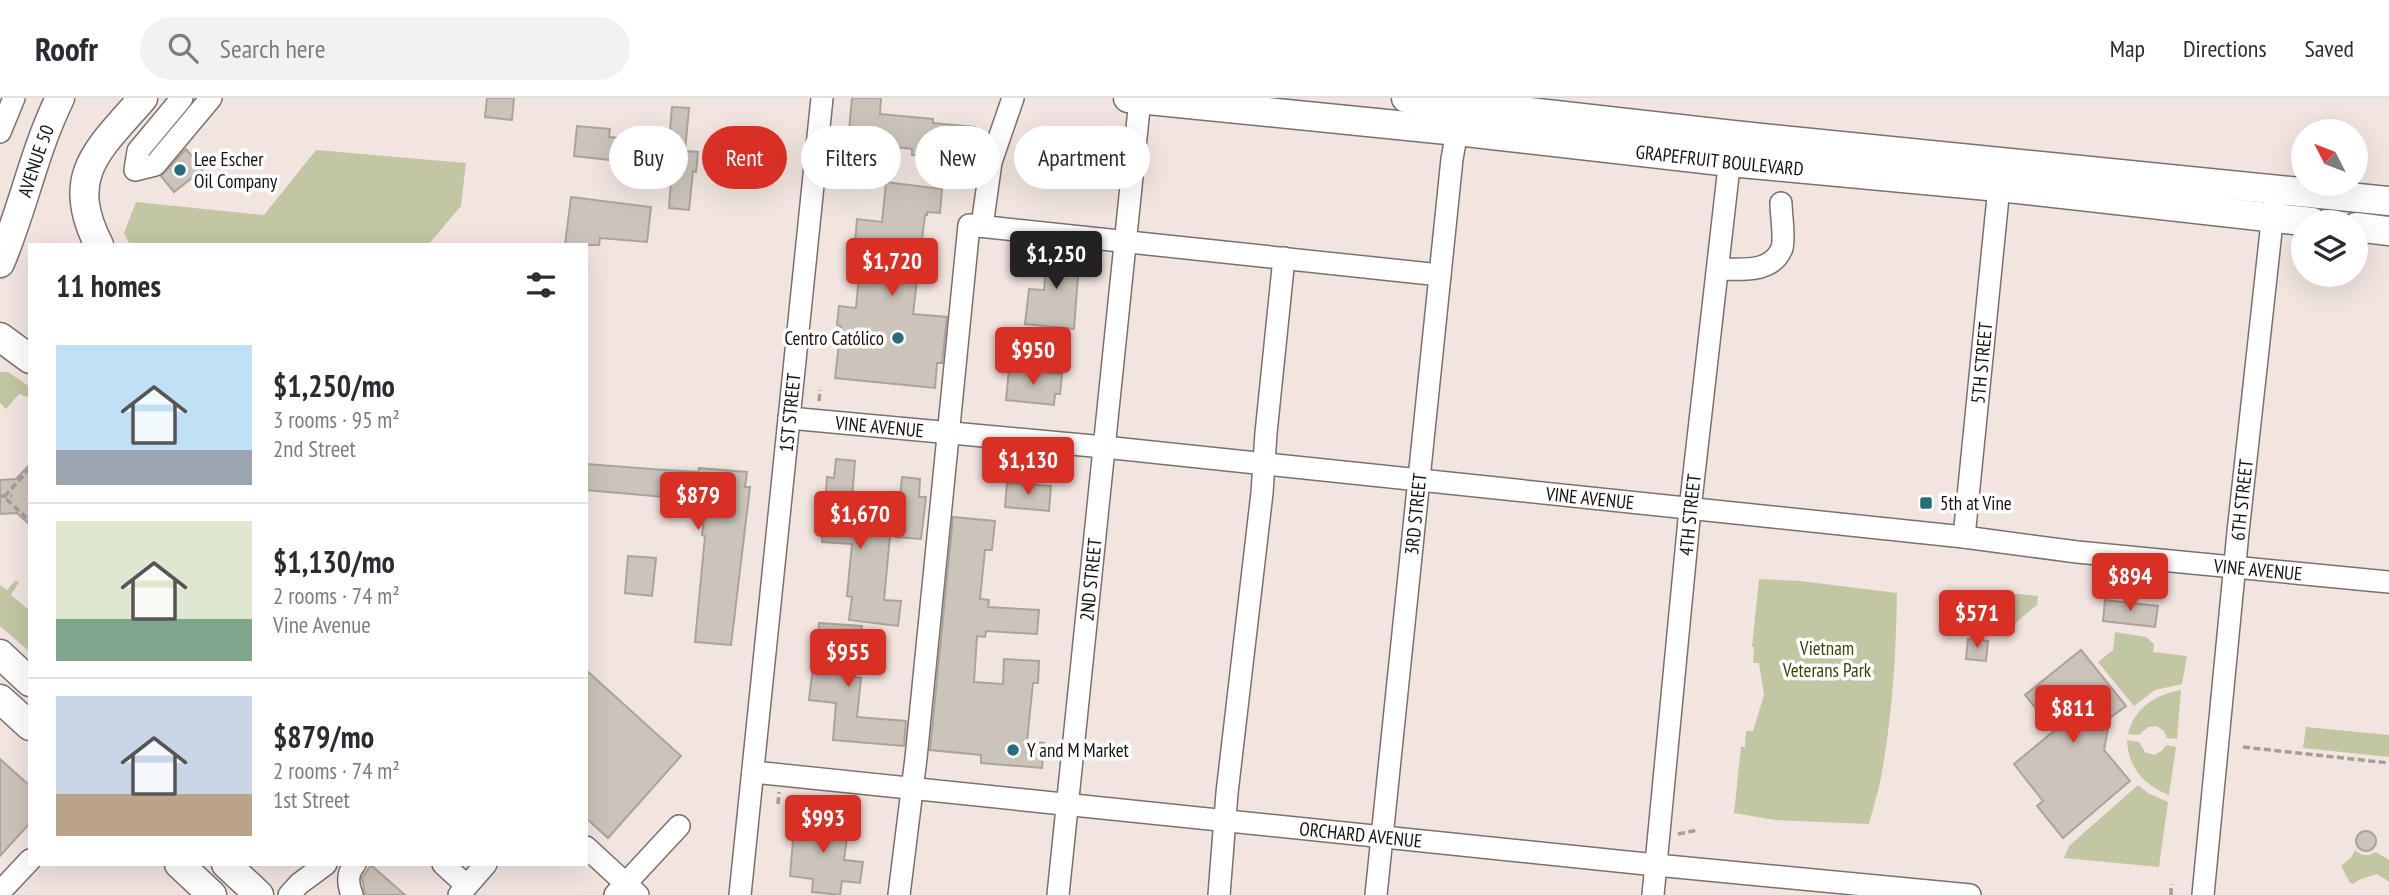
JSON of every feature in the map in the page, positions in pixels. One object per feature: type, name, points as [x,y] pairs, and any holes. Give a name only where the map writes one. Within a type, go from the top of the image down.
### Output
[{"type":"main road","name":"AVENUE 50","points":[[0,262],[15,228],[37,150],[60,98]]},
{"type":"main road","points":[[98,243],[84,205],[86,174],[96,154],[143,98]]},
{"type":"main road","name":"GRAPEFRUIT BOULEVARD","points":[[1406,98],[1731,149],[1999,187],[2291,220]]},
{"type":"main road","name":"GRAPEFRUIT BOULEVARD","points":[[1134,99],[1457,131],[2277,188],[2389,201]]},
{"type":"main road","points":[[2368,228],[2389,230]]},
{"type":"main road","points":[[0,337],[28,358]]},
{"type":"main road","points":[[0,654],[28,680]]},
{"type":"main road","points":[[0,699],[28,724]]},
{"type":"main road","points":[[181,866],[212,895]]},
{"type":"main road","points":[[228,866],[259,895]]},
{"type":"street","points":[[0,132],[14,98]]},
{"type":"street","points":[[182,98],[138,151],[135,170],[155,165],[211,98]]},
{"type":"street","name":"1ST STREET","points":[[740,895],[822,98]]},
{"type":"street","points":[[982,226],[991,162],[1013,98]]},
{"type":"street","name":"2ND STREET","points":[[1058,895],[1126,241],[1134,99]]},
{"type":"street","name":"3RD STREET","points":[[1376,895],[1457,131]]},
{"type":"street","name":"4TH STREET","points":[[1653,895],[1690,509],[1731,149]]},
{"type":"street","name":"5TH STREET","points":[[1964,537],[1999,187]]},
{"type":"street","name":"6TH STREET","points":[[2203,895],[2235,566],[2277,188]]},
{"type":"street","points":[[1718,269],[1756,269],[1770,263],[1782,247],[1781,203]]},
{"type":"street","points":[[899,895],[969,225],[1440,275]]},
{"type":"street","points":[[1219,895],[1284,258]]},
{"type":"street","name":"VINE AVENUE","points":[[789,418],[1104,447],[1964,537],[2077,552],[2389,582]]},
{"type":"street","name":"ORCHARD AVENUE","points":[[753,772],[1929,893],[1970,895]]},
{"type":"street","points":[[588,848],[626,891],[679,826]]},
{"type":"street","points":[[0,892],[28,862]]},
{"type":"street","points":[[297,881],[323,866]]},
{"type":"street","points":[[352,895],[347,884],[353,866]]},
{"type":"street","points":[[444,866],[463,891],[484,866]]},
{"type":"path","points":[[2,497],[28,470]]},
{"type":"path","points":[[2,497],[12,496]]},
{"type":"path","points":[[2,497],[28,519]]},
{"type":"path","points":[[2243,747],[2389,763]]},
{"type":"path","points":[[1672,835],[1698,830]]},
{"type":"path","points":[[2171,884],[2171,895]]},
{"type":"green space","points":[[316,150],[466,163],[461,206],[430,243],[129,243],[124,233],[136,202],[264,215]]},
{"type":"green space","points":[[0,372],[8,372],[28,386],[28,397],[19,394],[6,409],[0,403]]},
{"type":"green space","name":"Vietnam Veterans Park","points":[[1759,579],[1800,581],[1897,593],[1889,723],[1882,773],[1869,824],[1775,820],[1734,813],[1741,747],[1745,747],[1746,731],[1753,731],[1764,695],[1759,663],[1753,663],[1752,647]]},
{"type":"green space","points":[[15,581],[19,582],[11,595],[28,609],[28,650],[0,626],[0,585],[7,590]]},
{"type":"green space","points":[[1996,592],[2038,596],[2037,605],[2007,630],[2004,627],[1999,631],[1993,624]]},
{"type":"green space","points":[[2115,632],[2146,637],[2154,644],[2153,652],[2187,656],[2182,684],[2155,690],[2134,706],[2098,662],[2113,650]]},
{"type":"green space","points":[[2181,690],[2177,739],[2167,738],[2164,731],[2157,726],[2148,727],[2139,735],[2128,734],[2136,716],[2147,704],[2163,695]]},
{"type":"green space","points":[[2306,727],[2389,735],[2389,757],[2303,748]]},
{"type":"green space","points":[[2127,740],[2139,742],[2145,752],[2154,755],[2166,745],[2176,747],[2169,795],[2152,786],[2139,774],[2130,759]]},
{"type":"green space","points":[[2138,785],[2168,802],[2159,867],[2064,858],[2069,846]]},
{"type":"green space","points":[[2355,850],[2366,855],[2376,852],[2389,860],[2389,882],[2377,874],[2350,883],[2341,866],[2351,858]]},
{"type":"building","points":[[487,98],[514,98],[512,120],[485,117]]},
{"type":"building","points":[[852,98],[881,98],[880,114],[933,119],[933,123],[964,126],[915,126],[915,155],[912,155],[912,149],[901,148],[901,126],[849,126]]},
{"type":"building","points":[[672,107],[689,108],[687,126],[670,126]]},
{"type":"building","points":[[577,126],[609,129],[609,160],[574,156]]},
{"type":"building","name":"Lee Escher Oil Company","points":[[186,149],[203,169],[174,192],[161,176]]},
{"type":"building","points":[[688,151],[698,152],[689,210],[669,208],[670,189],[688,189]]},
{"type":"building","points":[[901,184],[915,186],[915,189],[942,189],[940,213],[927,212],[925,215],[913,314],[947,317],[942,363],[937,363],[935,388],[835,378],[841,326],[837,325],[839,306],[856,308],[861,254],[854,253],[857,219],[882,222],[885,189],[901,189]]},
{"type":"building","points":[[571,197],[651,207],[647,242],[600,238],[599,245],[565,243]]},
{"type":"building","points":[[1048,247],[1080,250],[1074,329],[1025,324],[1029,289],[1044,290]]},
{"type":"building","points":[[1009,369],[1062,374],[1060,394],[1055,394],[1054,405],[1006,400]]},
{"type":"building","points":[[836,459],[855,461],[850,522],[891,525],[884,600],[901,601],[898,626],[849,620],[852,597],[847,596],[852,544],[822,542],[827,477],[834,478]]},
{"type":"building","points":[[588,464],[698,472],[699,468],[747,472],[745,487],[750,487],[731,645],[695,642],[707,494],[664,490],[664,497],[588,490]]},
{"type":"building","points":[[28,466],[28,523],[17,513],[0,514],[0,480],[16,479]]},
{"type":"building","points":[[902,477],[920,479],[919,497],[926,497],[921,539],[896,537]]},
{"type":"building","points":[[1007,483],[1051,486],[1049,511],[1005,507]]},
{"type":"building","points":[[953,517],[995,521],[992,550],[985,550],[980,599],[989,600],[988,607],[1039,610],[1037,634],[986,631],[985,637],[977,636],[974,682],[1003,684],[1004,659],[1039,661],[1038,683],[1033,683],[1027,741],[1044,743],[1042,768],[981,763],[981,755],[930,750]]},
{"type":"building","points":[[628,556],[656,558],[652,596],[625,593]]},
{"type":"building","points":[[2105,600],[2158,606],[2155,627],[2103,621]]},
{"type":"building","points":[[819,623],[862,626],[861,648],[853,648],[849,676],[861,678],[857,717],[906,721],[904,746],[833,740],[836,703],[809,700],[813,666],[816,666]]},
{"type":"building","points":[[1968,639],[1988,641],[1986,661],[1966,659]]},
{"type":"building","points":[[2081,650],[2126,706],[2110,718],[2104,750],[2130,781],[2063,838],[2037,806],[2043,801],[2014,764],[2054,731],[2025,695]]},
{"type":"building","points":[[588,672],[681,756],[608,838],[588,820]]},
{"type":"building","points":[[0,759],[28,784],[28,825],[0,856]]},
{"type":"building","points":[[795,816],[849,822],[844,860],[863,862],[860,883],[842,881],[840,895],[812,892],[813,879],[790,876]]},
{"type":"building","points":[[2366,831],[2373,834],[2376,841],[2373,848],[2366,851],[2359,848],[2356,841],[2359,834]]},
{"type":"building","points":[[372,866],[405,895],[365,895],[362,878]]},
{"type":"place","name":"Lee Escher Oil Company","points":[[180,170]]},
{"type":"place","name":"Centro Católico","points":[[898,338]]},
{"type":"place","name":"5th at Vine","points":[[1926,503]]},
{"type":"place","name":"Y and M Market","points":[[1013,750]]}]
